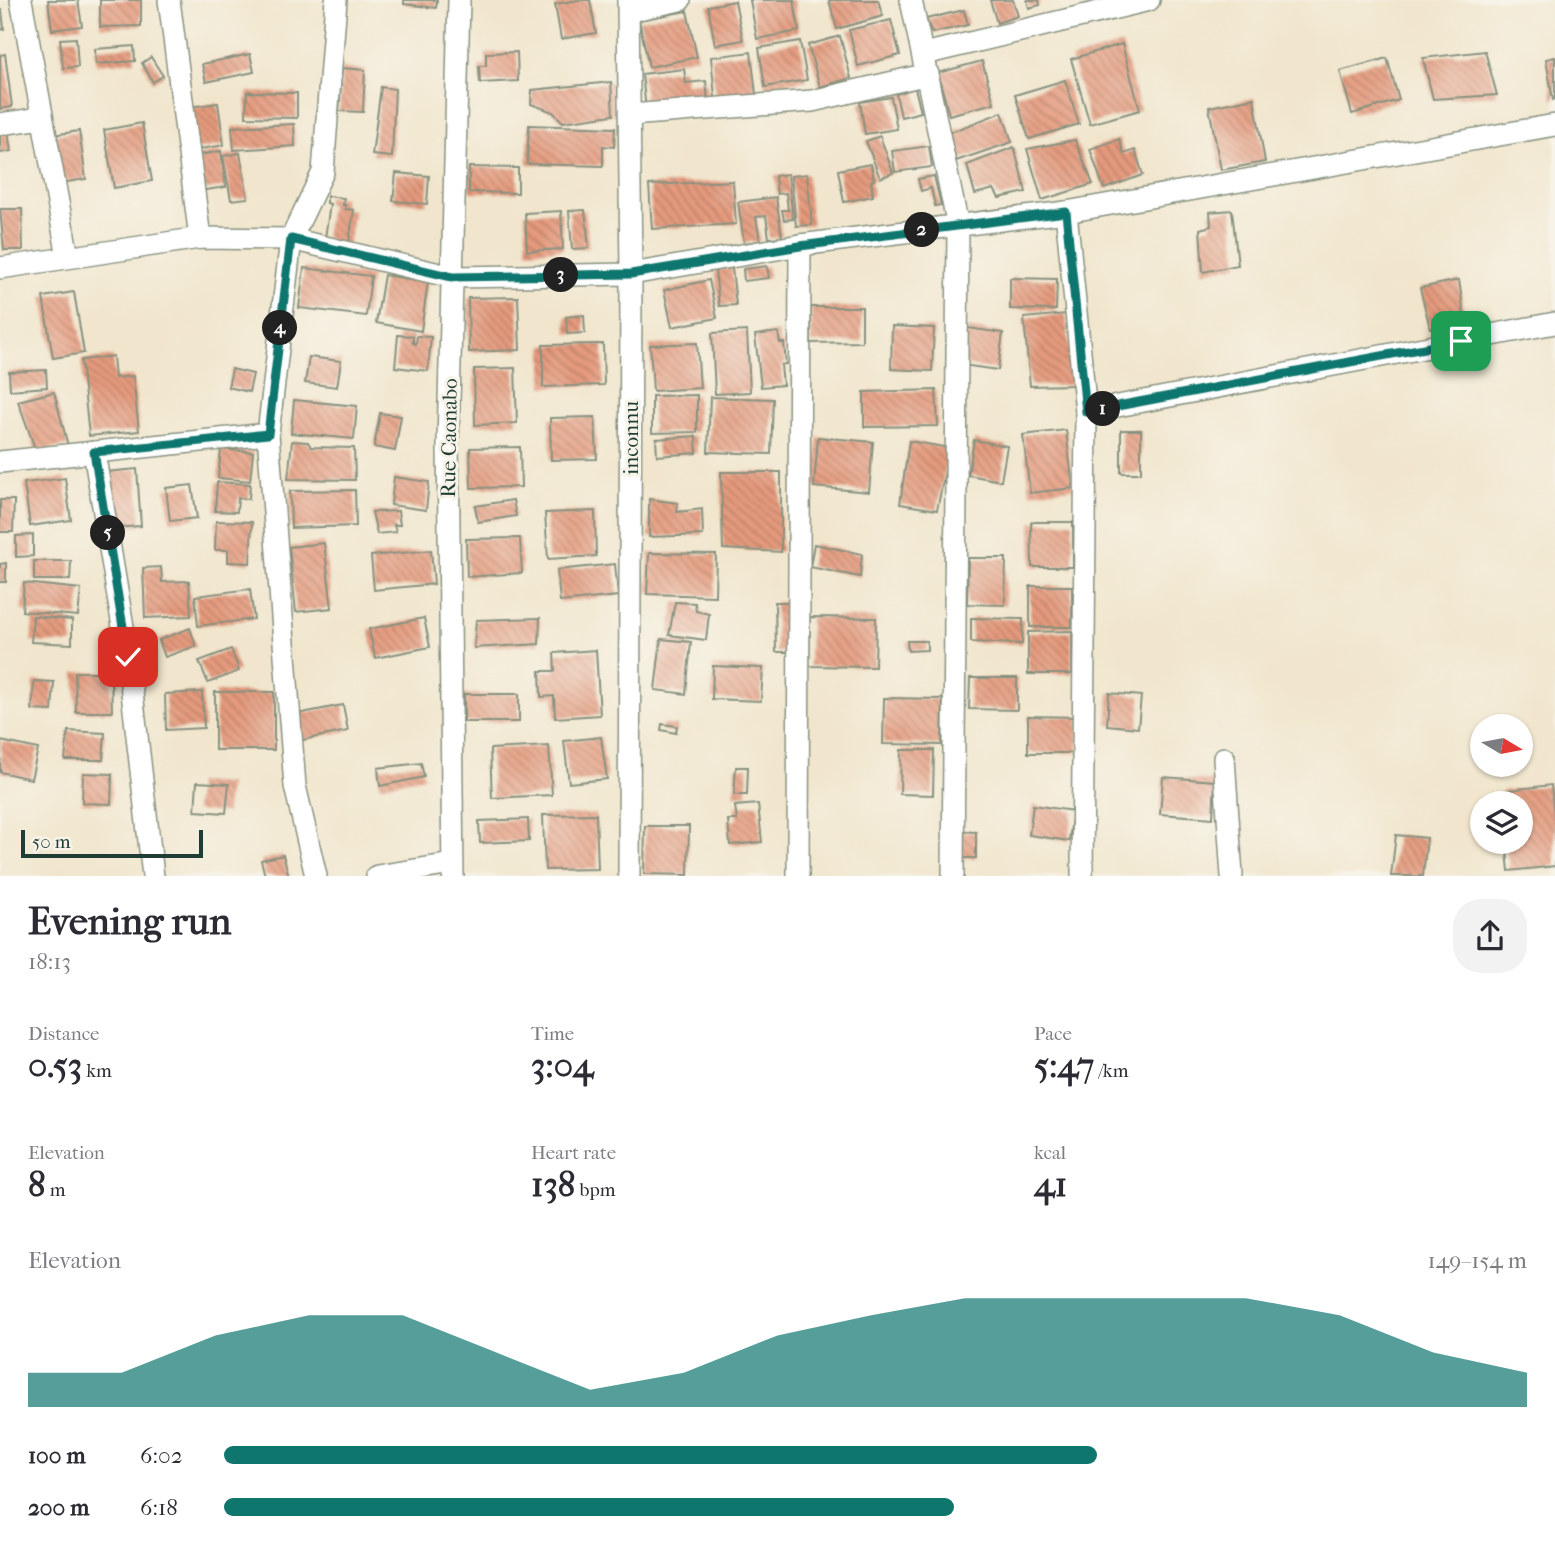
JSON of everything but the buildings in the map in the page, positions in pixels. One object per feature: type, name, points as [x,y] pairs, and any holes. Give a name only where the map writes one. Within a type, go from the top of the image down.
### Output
[{"type":"street","points":[[21,0],[68,257]]},
{"type":"street","points":[[169,0],[200,238]]},
{"type":"street","points":[[316,876],[295,786],[268,434],[291,239],[323,172],[337,0]]},
{"type":"street","name":"Rue Caonabo","points":[[453,870],[448,443],[459,0]]},
{"type":"street","points":[[629,5],[680,0]]},
{"type":"street","points":[[911,0],[958,226],[953,876]]},
{"type":"street","points":[[630,115],[812,102],[1112,5],[1149,0]]},
{"type":"street","name":"inconnu","points":[[629,5],[629,876]]},
{"type":"street","points":[[0,124],[42,118]]},
{"type":"street","points":[[0,268],[200,238],[291,239],[452,277],[631,274],[800,246],[1066,212],[1555,125]]},
{"type":"street","points":[[1066,212],[1086,412],[1082,876]]},
{"type":"street","points":[[798,876],[800,246]]},
{"type":"street","points":[[1086,412],[1555,323]]},
{"type":"street","points":[[0,462],[268,434]]},
{"type":"street","points":[[94,452],[128,657],[153,876]]},
{"type":"street","points":[[1224,758],[1232,876]]},
{"type":"street","points":[[377,876],[453,870]]},
{"type":"route","points":[[128,657],[94,452],[268,434],[291,239],[452,277],[631,274],[800,246],[1066,212],[1086,412],[1461,341]]}]
